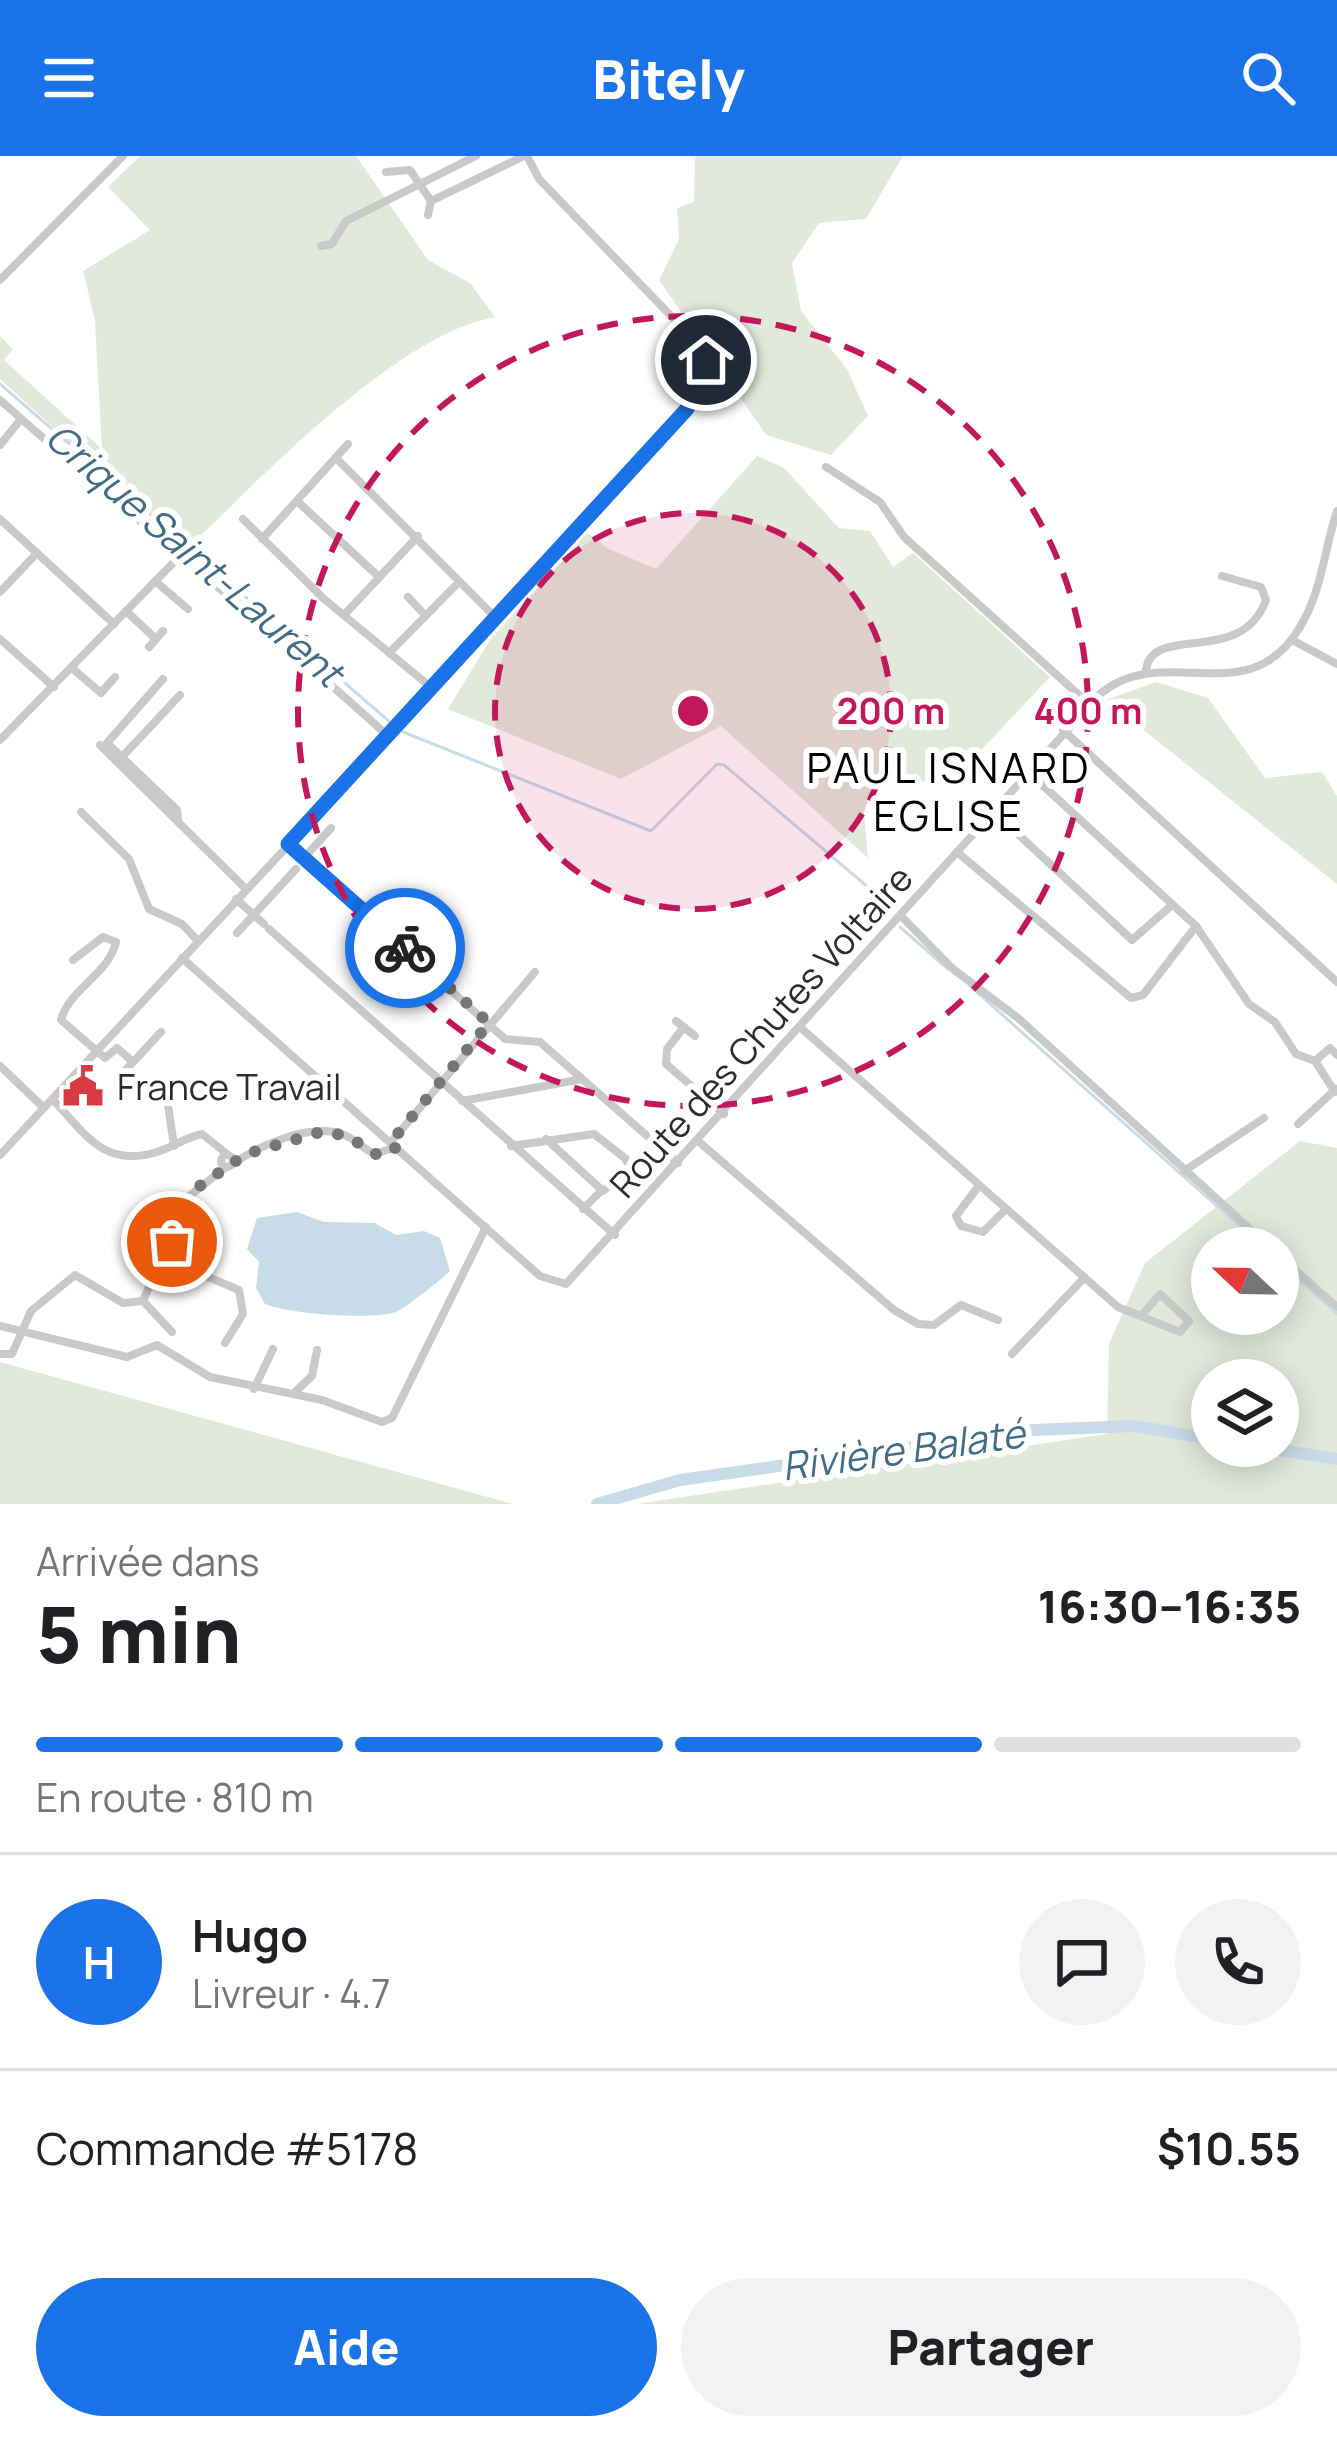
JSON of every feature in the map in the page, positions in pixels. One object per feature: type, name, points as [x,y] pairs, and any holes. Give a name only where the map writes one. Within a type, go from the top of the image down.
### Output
[{"type":"street","points":[[0,280],[123,156]]},
{"type":"street","points":[[321,246],[332,244],[346,221],[476,156]]},
{"type":"street","points":[[0,1155],[498,620],[686,410],[707,375],[703,351],[691,336],[554,195],[525,156],[431,201]]},
{"type":"street","points":[[386,172],[410,170],[431,201],[428,215]]},
{"type":"street","points":[[0,400],[178,558],[243,604],[390,734]]},
{"type":"street","points":[[0,445],[21,419]]},
{"type":"street","points":[[262,538],[348,444]]},
{"type":"street","points":[[336,458],[498,620]]},
{"type":"street","points":[[826,467],[880,502],[904,537],[1090,705]]},
{"type":"street","points":[[297,501],[380,577]]},
{"type":"street","points":[[1146,669],[1238,673],[1265,663],[1292,640],[1317,590],[1337,511]]},
{"type":"street","points":[[0,519],[114,624]]},
{"type":"street","points":[[242,519],[432,688]]},
{"type":"street","points":[[345,614],[418,536]]},
{"type":"street","points":[[0,592],[37,553]]},
{"type":"street","points":[[0,740],[178,558]]},
{"type":"street","name":"Route des Chutes Voltaire","points":[[487,1227],[540,1276],[563,1284],[576,1278],[1063,730],[1117,680],[1146,669],[1148,657],[1160,646],[1235,638],[1254,623],[1266,600],[1262,586],[1222,575]]},
{"type":"street","points":[[155,581],[188,609]]},
{"type":"street","points":[[389,653],[458,583]]},
{"type":"street","points":[[408,597],[425,615]]},
{"type":"street","points":[[126,611],[156,639]]},
{"type":"street","points":[[0,639],[54,687]]},
{"type":"street","points":[[1292,640],[1337,664]]},
{"type":"street","points":[[72,668],[101,693],[116,677]]},
{"type":"street","points":[[163,679],[107,739],[177,810],[178,820]]},
{"type":"street","points":[[122,758],[180,695]]},
{"type":"street","points":[[1063,730],[1337,982]]},
{"type":"street","points":[[100,745],[246,889]]},
{"type":"street","points":[[1027,771],[1196,926],[1249,1004],[1275,1022],[1296,1054],[1315,1061],[1336,1090],[1298,1124]]},
{"type":"street","points":[[993,811],[1132,940],[1172,905]]},
{"type":"street","points":[[81,812],[128,860],[148,909],[182,924],[198,940]]},
{"type":"street","points":[[304,858],[331,828]]},
{"type":"street","points":[[288,844],[510,1042],[540,1042],[577,1080],[679,1163]]},
{"type":"street","points":[[957,852],[1131,998],[1143,994],[1196,926]]},
{"type":"street","points":[[237,933],[296,869]]},
{"type":"street","points":[[236,899],[614,1235]]},
{"type":"street","points":[[901,916],[953,970],[1018,1018],[1247,1227]]},
{"type":"street","points":[[73,960],[103,937],[116,942],[112,955],[62,1016],[64,1026],[94,1052],[105,1058],[117,1048],[132,1061]]},
{"type":"street","points":[[0,1326],[131,1358],[157,1345],[201,1374],[322,1400],[376,1421],[392,1418],[487,1227],[182,958]]},
{"type":"street","points":[[142,1300],[165,1258],[188,1197],[227,1160],[324,1131],[379,1156],[394,1145],[442,1080],[535,971]]},
{"type":"street","points":[[695,1036],[680,1024],[667,1048],[666,1064],[724,1114]]},
{"type":"street","points":[[801,1028],[1118,1306],[1141,1316],[1180,1332],[1189,1321],[1160,1294],[1141,1316]]},
{"type":"street","points":[[161,1031],[122,1074],[127,1085],[183,1082],[193,1096],[205,1093]]},
{"type":"street","points":[[1315,1061],[1330,1048],[1337,1055]]},
{"type":"street","points":[[0,1066],[44,1108]]},
{"type":"street","points":[[462,1102],[577,1080]]},
{"type":"street","points":[[52,1099],[82,1136],[102,1150],[138,1156],[202,1134],[227,1160]]},
{"type":"street","points":[[167,1105],[174,1146]]},
{"type":"street","points":[[1184,1171],[1264,1118]]},
{"type":"street","points":[[360,1144],[381,1134]]},
{"type":"street","points":[[511,1146],[546,1139],[601,1136],[629,1167],[611,1190],[602,1190],[546,1139]]},
{"type":"street","points":[[698,1141],[894,1310],[925,1325],[940,1323],[961,1306],[998,1320]]},
{"type":"street","points":[[978,1187],[956,1216],[961,1226],[982,1232],[1005,1210]]},
{"type":"street","points":[[583,1209],[602,1190]]},
{"type":"street","points":[[165,1258],[239,1290],[243,1314],[225,1343]]},
{"type":"street","points":[[1299,1274],[1337,1307]]},
{"type":"street","points":[[0,1354],[15,1351],[31,1311],[75,1275],[123,1303],[142,1300]]},
{"type":"street","points":[[1012,1354],[1084,1278]]},
{"type":"street","points":[[142,1300],[172,1333]]},
{"type":"street","points":[[1166,1326],[1180,1311]]},
{"type":"street","points":[[254,1389],[273,1348]]},
{"type":"street","points":[[292,1395],[312,1376],[317,1350]]},
{"type":"shaded area","points":[[140,156],[356,156],[428,260],[470,283],[495,317],[457,329],[373,380],[290,450],[187,549],[0,379],[0,336],[13,349],[4,360],[102,449],[95,321],[83,271],[150,230],[108,187]]},
{"type":"shaded area","points":[[695,156],[903,156],[866,219],[819,223],[792,263],[801,311],[847,369],[868,416],[831,455],[766,435],[659,280],[679,239],[677,208],[694,202]]},
{"type":"shaded area","points":[[757,456],[784,468],[839,528],[870,531],[893,567],[913,553],[1050,677],[949,784],[875,776],[864,813],[868,858],[721,726],[621,779],[448,709],[490,640],[587,533],[609,549],[656,569]]},
{"type":"shaded area","points":[[1156,682],[1208,698],[1265,778],[1322,772],[1337,796],[1337,884],[1106,700]]},
{"type":"shaded area","points":[[1300,1141],[1337,1148],[1337,1504],[636,1504],[1107,1434],[1109,1344],[1145,1263]]},
{"type":"shaded area","points":[[0,1362],[513,1504],[0,1504]]},
{"type":"water","points":[[297,1212],[324,1222],[375,1223],[396,1235],[424,1231],[440,1238],[450,1271],[402,1309],[387,1314],[332,1315],[265,1304],[256,1288],[259,1262],[247,1249],[257,1218]]},
{"type":"waterway","name":"Crique Saint-Laurent","points":[[0,384],[391,723]]},
{"type":"waterway","name":"Crique Saint-Laurent","points":[[403,732],[651,831],[717,764],[724,765],[875,893],[891,914]]},
{"type":"waterway","name":"Crique Saint-Laurent","points":[[900,927],[948,969]]},
{"type":"waterway","name":"Crique Saint-Laurent","points":[[970,986],[1240,1227]]},
{"type":"waterway","name":"Crique Saint-Laurent","points":[[1299,1280],[1337,1314]]},
{"type":"waterway","name":"Rivière Balaté","points":[[597,1504],[680,1480],[1033,1430],[1134,1426],[1191,1436]]},
{"type":"waterway","name":"Rivière Balaté","points":[[1299,1453],[1337,1459]]},
{"type":"way so far","points":[[172,1242],[191,1192],[246,1154],[301,1134],[324,1131],[349,1137],[379,1156],[397,1147],[391,1142],[489,1023],[405,948]]},
{"type":"place","name":"France Travail","points":[[83,1086]]},
{"type":"district","name":"PAUL ISNARD EGLISE","points":[[949,791]]},
{"type":"route","points":[[405,948],[288,844],[686,410],[707,375],[706,360]]}]
